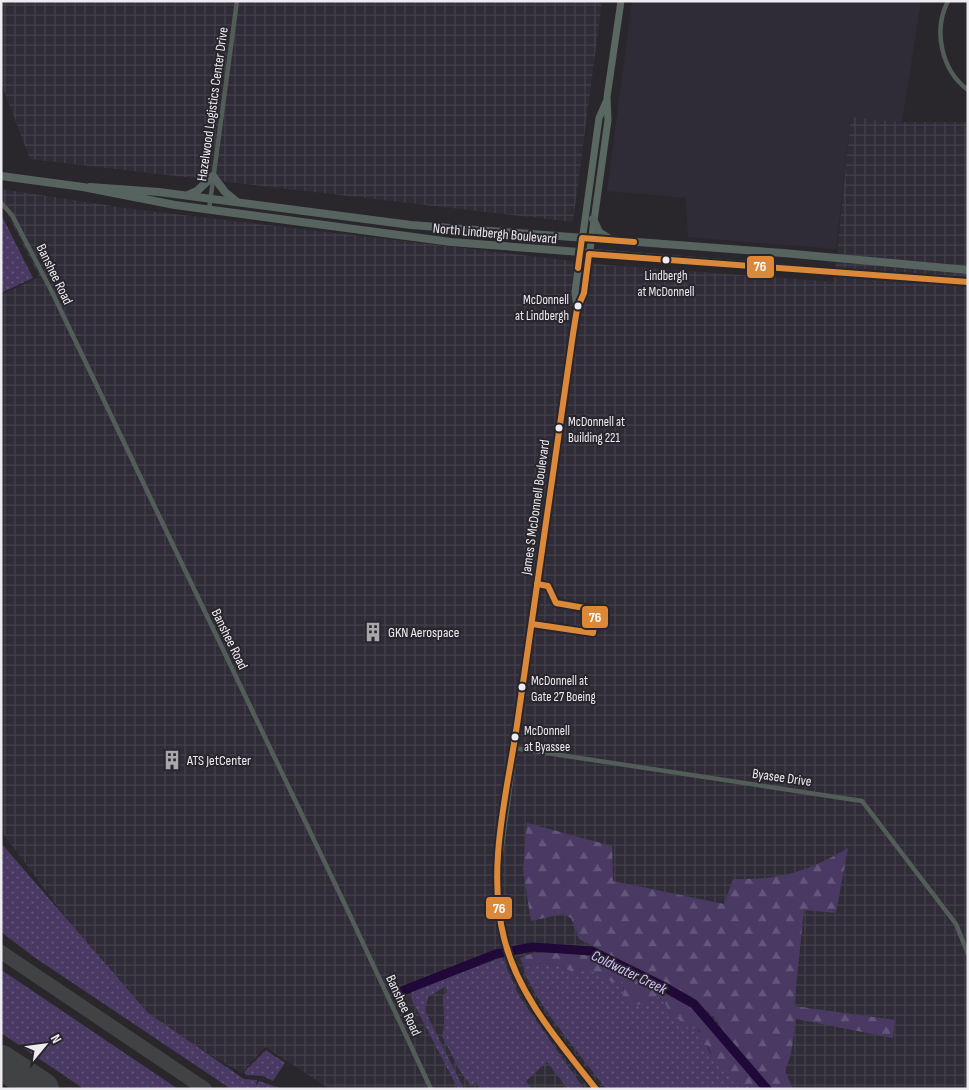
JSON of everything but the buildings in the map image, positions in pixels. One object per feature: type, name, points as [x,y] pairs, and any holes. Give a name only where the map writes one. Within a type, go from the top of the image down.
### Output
[{"type":"highway","name":"North Lindbergh Boulevard","points":[[1,176],[83,187],[134,199],[387,235],[584,254],[968,282]]},
{"type":"highway","points":[[186,195],[197,191],[213,176],[225,192],[238,202]]},
{"type":"highway","name":"North Lindbergh Boulevard","points":[[83,187],[124,188],[186,195],[401,224],[968,270]]},
{"type":"highway","points":[[594,219],[599,232],[614,241]]},
{"type":"main road","name":"James S McDonnell Boulevard","points":[[586,238],[594,219],[608,120],[608,97],[621,1]]},
{"type":"main road","name":"James S McDonnell Boulevard","points":[[499,858],[577,309],[584,293],[584,254],[600,118],[608,97]]},
{"type":"street","name":"Hazelwood Logistics Center Drive","points":[[209,210],[237,1]]},
{"type":"street","points":[[948,1],[940,24],[942,48],[950,70],[968,90]]},
{"type":"street","name":"Banshee Road","points":[[1,203],[12,215],[53,294],[431,1089]]},
{"type":"street","name":"Byasee Drive","points":[[514,748],[862,801],[954,921],[968,954]]},
{"type":"shaded area","points":[[1,1],[602,1],[573,222],[30,159],[1,83]]},
{"type":"shaded area","points":[[632,1],[921,1],[902,122],[851,117],[836,249],[688,237],[686,198],[607,191]]},
{"type":"shaded area","points":[[851,117],[902,122],[968,122],[968,1089],[330,1089],[265,1047],[242,1073],[138,1014],[1,831],[1,295],[39,277],[1,201],[1,189],[132,209],[607,265],[834,282]]},
{"type":"green space","points":[[1,214],[33,278],[1,293]]},
{"type":"green space","points":[[527,823],[612,846],[613,881],[724,904],[733,879],[765,878],[793,873],[806,869],[848,848],[836,913],[804,910],[794,1006],[895,1020],[893,1038],[796,1019],[791,1054],[785,1071],[793,1089],[770,1089],[733,1046],[715,1018],[690,996],[579,939],[571,918],[562,914],[531,921],[523,870]]},
{"type":"green space","points":[[1,843],[148,1013],[244,1079],[257,1080],[256,1086],[259,1081],[282,1089],[231,1089],[34,957],[1,932]]},
{"type":"green space","points":[[554,952],[591,956],[693,1008],[762,1089],[746,1085],[729,1075],[716,1061],[708,1046],[703,1044],[697,1036],[700,1031],[697,1028],[690,1029],[681,1023],[676,1015],[671,1015],[665,1003],[659,997],[633,1005],[623,996],[624,985],[621,979],[613,983],[600,974],[581,968],[580,978],[562,966],[545,963],[523,965],[520,958],[533,953]]},
{"type":"green space","points":[[502,957],[519,996],[584,1089],[568,1089],[547,1062],[526,1081],[532,1089],[475,1089],[479,1087],[476,1082],[471,1086],[460,1071],[442,1036],[444,1021],[443,995],[447,993],[446,986],[428,997],[425,1011],[464,1089],[458,1089],[411,998],[412,991]]},
{"type":"green space","points":[[545,963],[562,966],[579,977],[581,968],[621,978],[624,985],[623,996],[644,1003],[651,998],[659,997],[665,1003],[671,1015],[676,1015],[681,1023],[697,1028],[710,1053],[751,1089],[606,1089],[546,1010],[527,978],[523,965]]},
{"type":"green space","points":[[1,970],[178,1089],[84,1089],[1,1033]]},
{"type":"green space","points":[[266,1050],[285,1063],[273,1081],[263,1076],[246,1075],[244,1072]]},
{"type":"waterway","name":"Coldwater Creek","points":[[397,993],[496,954],[532,947],[592,951],[661,985],[694,1004],[767,1089]]},
{"type":"taxiway","points":[[1,952],[205,1089]]},
{"type":"runway","points":[[1,1062],[42,1089]]},
{"type":"transit line","name":"76","points":[[578,268],[582,238],[634,242]]},
{"type":"transit line","name":"76","points":[[596,1089],[542,1018],[519,980],[504,938],[499,911],[497,883],[504,800],[518,718],[573,334],[577,309],[584,293],[589,254],[968,282]]},
{"type":"transit line","name":"76","points":[[532,624],[593,633],[596,610],[556,603],[548,586],[537,584]]},
{"type":"place","name":"Lindbergh at McDonnell","points":[[666,260]]},
{"type":"place","name":"McDonnell at Lindbergh","points":[[578,306]]},
{"type":"place","name":"McDonnell at Building 221","points":[[559,428]]},
{"type":"place","name":"GKN Aerospace","points":[[373,632]]},
{"type":"place","name":"McDonnell at Gate 27 Boeing","points":[[522,687]]},
{"type":"place","name":"McDonnell at Byassee","points":[[515,737]]},
{"type":"place","name":"ATS JetCenter","points":[[172,760]]}]
